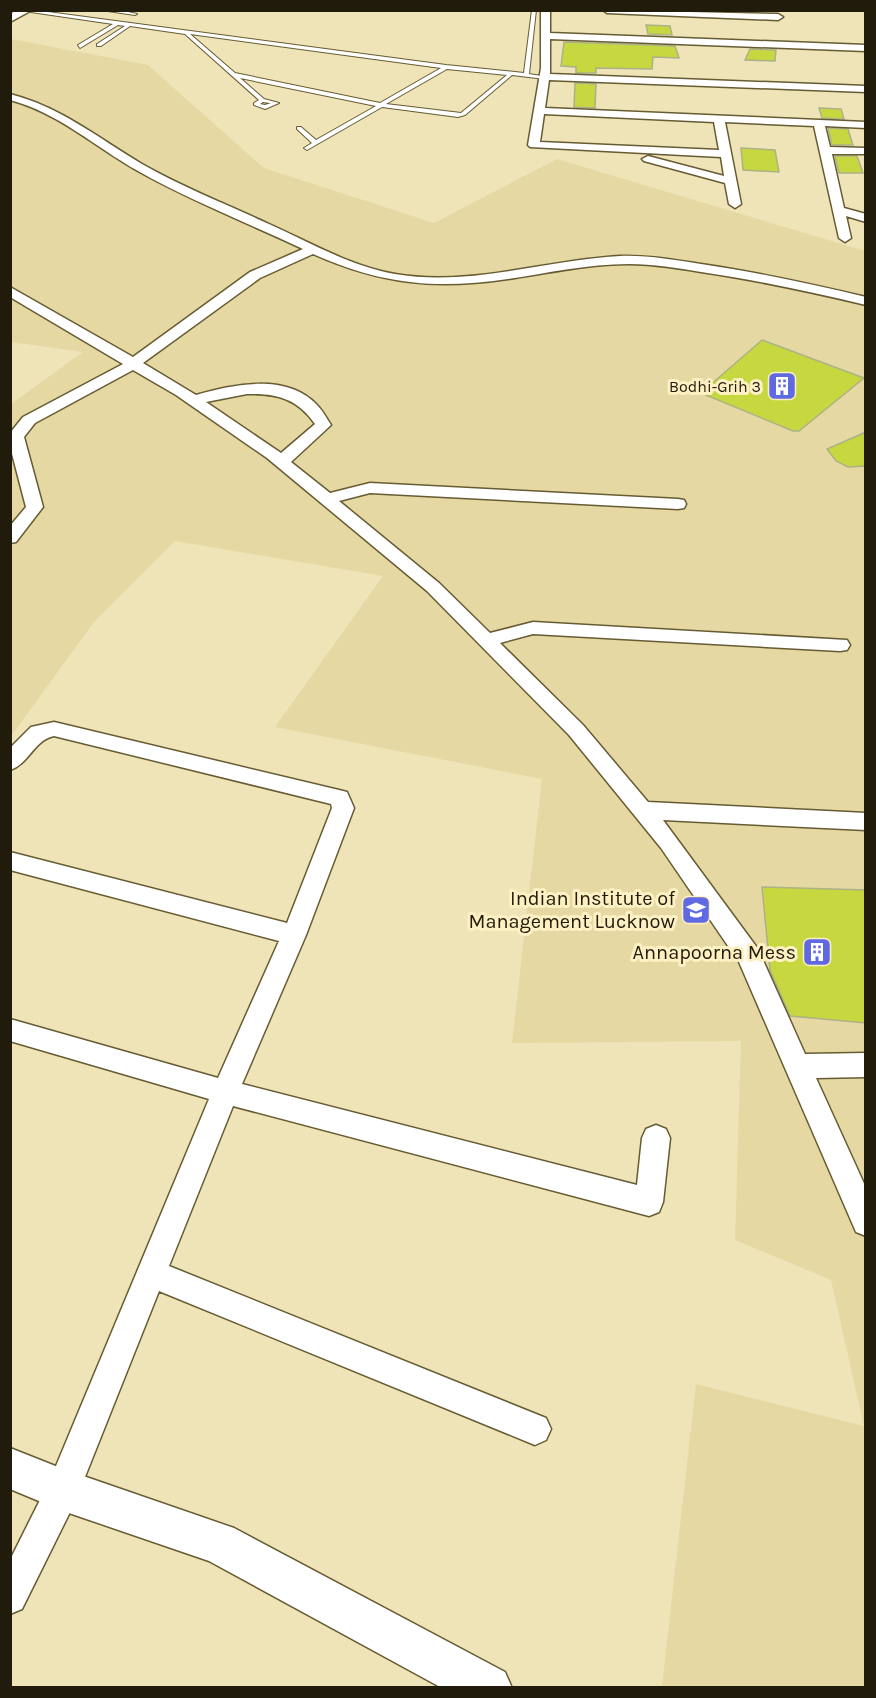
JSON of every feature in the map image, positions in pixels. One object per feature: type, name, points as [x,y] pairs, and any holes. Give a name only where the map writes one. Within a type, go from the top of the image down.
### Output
[{"type":"street","points":[[545,10],[545,72],[534,146],[726,154]]},
{"type":"street","points":[[607,10],[639,26],[781,27]]},
{"type":"street","points":[[10,19],[27,11]]},
{"type":"street","points":[[546,36],[639,26],[781,27],[866,48]]},
{"type":"street","points":[[545,72],[866,81]]},
{"type":"street","points":[[545,72],[866,89]]},
{"type":"street","points":[[10,97],[28,100],[55,112],[140,168],[349,265],[395,278],[445,282],[494,278],[582,263],[621,260],[662,262],[746,274],[866,301]]},
{"type":"street","points":[[540,111],[866,125]]},
{"type":"street","points":[[719,119],[735,204]]},
{"type":"street","points":[[819,123],[845,238]]},
{"type":"street","points":[[608,149],[731,181]]},
{"type":"street","points":[[825,150],[866,151]]},
{"type":"street","points":[[838,210],[866,218]]},
{"type":"street","points":[[10,538],[35,507],[16,437],[29,420],[133,364],[255,275],[314,249]]},
{"type":"street","points":[[10,291],[194,401],[281,462],[434,587],[576,730],[669,842],[749,957],[866,1222]]},
{"type":"street","points":[[194,401],[215,394],[261,388],[280,389],[316,410],[323,425],[281,462]]},
{"type":"street","points":[[326,499],[370,488],[678,504]]},
{"type":"street","points":[[487,640],[533,628],[840,645]]},
{"type":"street","points":[[10,762],[38,732],[54,729],[339,798],[343,808],[294,935],[225,1092],[63,1490],[10,1597]]},
{"type":"street","points":[[642,810],[866,822]]},
{"type":"street","points":[[10,861],[294,935]]},
{"type":"street","points":[[10,1030],[225,1092],[649,1202],[656,1138]]},
{"type":"street","points":[[796,1066],[866,1065]]},
{"type":"street","points":[[151,1273],[536,1429]]},
{"type":"street","points":[[10,1468],[63,1490],[219,1544],[489,1688]]},
{"type":"lane","points":[[60,16],[69,10]]},
{"type":"lane","points":[[526,75],[534,10]]},
{"type":"lane","points":[[27,11],[447,67],[526,75],[545,72]]},
{"type":"lane","points":[[90,20],[104,11],[137,12]]},
{"type":"lane","points":[[80,46],[137,12]]},
{"type":"lane","points":[[99,45],[129,26]]},
{"type":"lane","points":[[187,34],[262,100]]},
{"type":"lane","points":[[307,148],[447,67]]},
{"type":"lane","points":[[234,75],[381,105],[462,115],[512,74]]},
{"type":"lane","points":[[299,128],[316,142]]},
{"type":"shaded area","name":"Indian Institute of Management Lucknow","points":[[11,39],[148,65],[264,168],[434,223],[557,159],[865,251],[865,1687],[662,1687],[696,1384],[864,1426],[831,1280],[735,1240],[741,1041],[512,1043],[542,779],[275,727],[383,576],[175,541],[94,622],[11,736],[11,404],[83,352],[11,342]]},
{"type":"building","points":[[646,25],[670,26],[672,35],[648,34]]},
{"type":"building","points":[[564,42],[675,46],[679,58],[653,57],[652,69],[596,68],[596,73],[576,73],[576,67],[561,66]]},
{"type":"building","points":[[750,49],[776,50],[775,61],[745,60]]},
{"type":"building","points":[[575,83],[596,84],[595,108],[574,107]]},
{"type":"building","points":[[819,108],[841,109],[844,119],[822,118]]},
{"type":"building","points":[[828,128],[848,129],[853,145],[832,145]]},
{"type":"building","points":[[741,148],[775,150],[779,172],[743,170]]},
{"type":"building","points":[[835,156],[857,156],[863,173],[839,173]]},
{"type":"building","name":"Bodhi-Grih 3","points":[[762,340],[864,378],[799,431],[793,431],[701,393]]},
{"type":"building","points":[[866,432],[866,466],[848,467],[836,461],[827,449]]},
{"type":"building","name":"Annapoorna Mess","points":[[762,887],[866,890],[866,1023],[790,1016],[770,970]]},
{"type":"place","name":"Bodhi-Grih 3","points":[[782,386]]},
{"type":"place","name":"Indian Institute of Management Lucknow","points":[[696,910]]},
{"type":"place","name":"Annapoorna Mess","points":[[817,952]]}]
